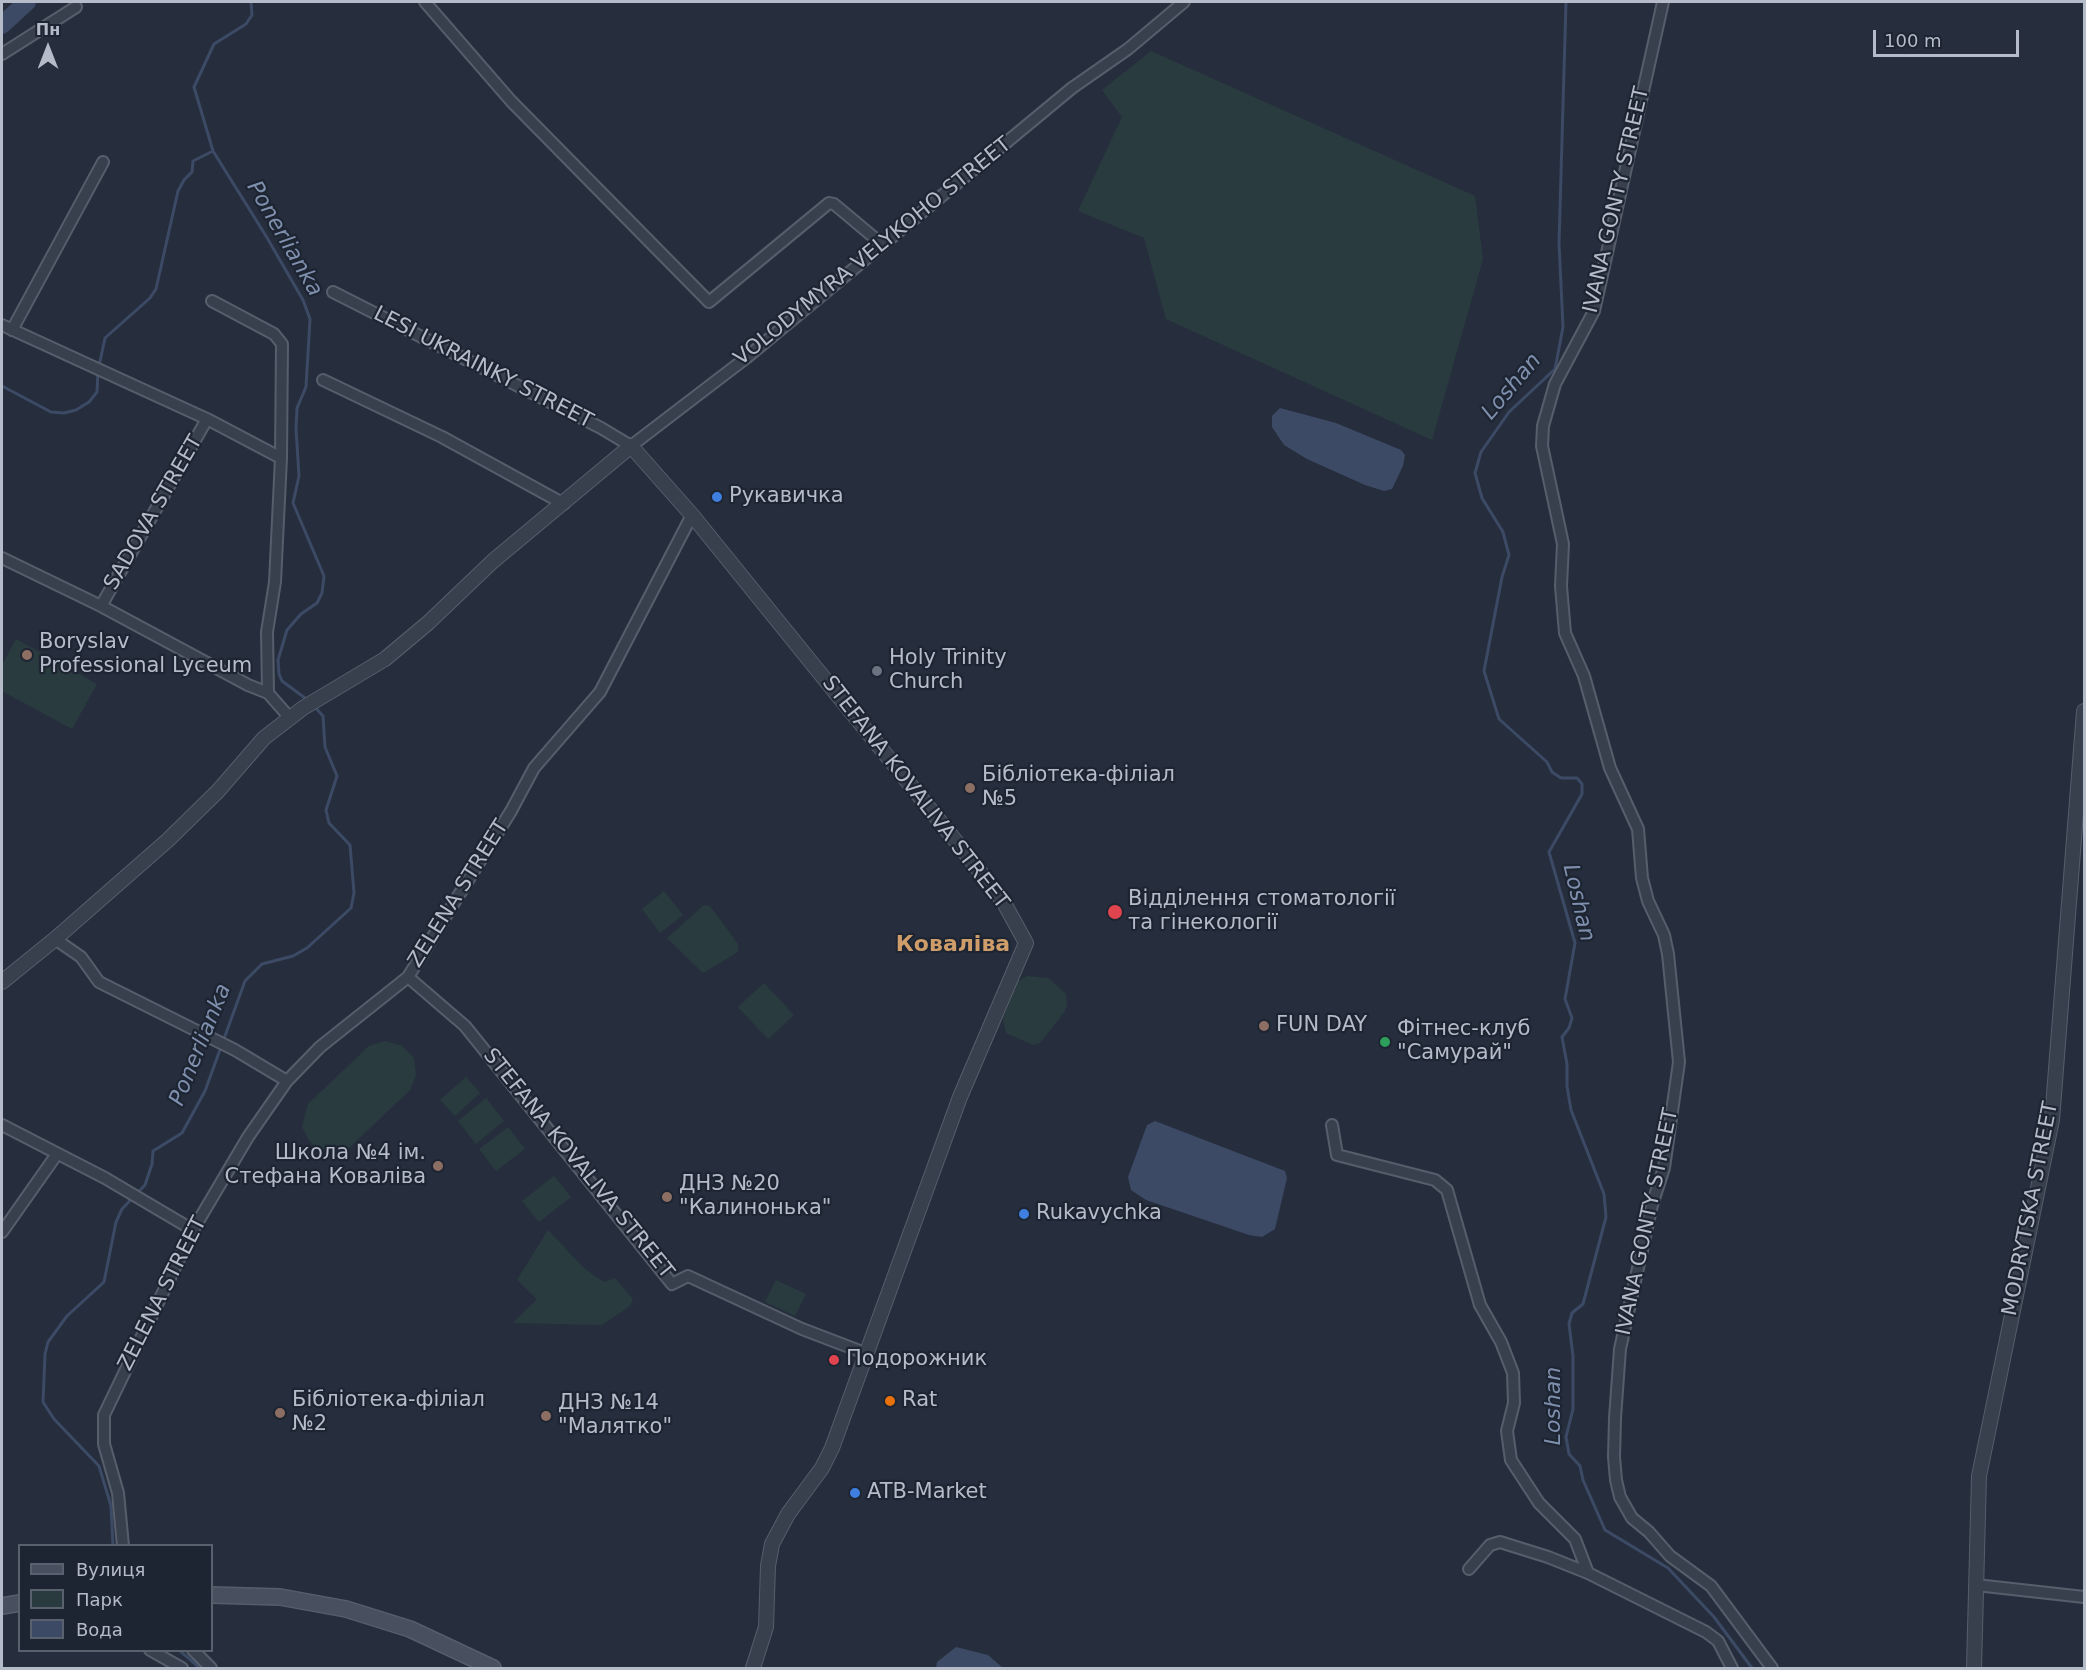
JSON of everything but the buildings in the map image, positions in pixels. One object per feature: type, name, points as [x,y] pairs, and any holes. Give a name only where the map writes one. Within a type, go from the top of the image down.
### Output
[{"type":"main road","points":[[213,1595],[280,1597],[346,1609],[410,1629],[493,1668]]},
{"type":"main road","points":[[2,1606],[18,1603]]},
{"type":"street","points":[[426,2],[512,101],[709,302],[829,203],[834,204],[883,245]]},
{"type":"street","name":"VOLODYMYRA VELYKOHO STREET","points":[[2,982],[56,939],[168,840],[218,791],[264,738],[303,708],[385,659],[428,623],[493,561],[632,446],[746,358],[1072,88],[1128,49],[1184,2]]},
{"type":"street","name":"IVANA GONTY STREET","points":[[1663,2],[1594,311],[1555,384],[1543,426],[1542,446],[1562,534],[1560,586],[1565,633],[1584,676],[1610,768],[1638,829],[1642,878],[1648,901],[1664,934],[1668,954],[1679,1062],[1664,1168],[1652,1205],[1620,1349],[1614,1437],[1620,1497],[1632,1518],[1649,1532],[1670,1556],[1711,1586],[1772,1668]]},
{"type":"street","points":[[2,54],[76,7]]},
{"type":"street","points":[[12,330],[103,162]]},
{"type":"street","name":"LESI UKRAINKY STREET","points":[[333,292],[601,428],[632,446]]},
{"type":"street","points":[[212,301],[274,334],[282,344],[282,458],[274,582],[267,632],[268,693]]},
{"type":"street","points":[[2,325],[207,418],[282,458]]},
{"type":"street","points":[[323,380],[442,437],[564,504]]},
{"type":"street","name":"SADOVA STREET","points":[[101,606],[207,418]]},
{"type":"street","name":"STEFANA KOVALIVA STREET","points":[[632,446],[692,515],[1003,901],[1026,943],[960,1096],[832,1448],[822,1468],[788,1514],[772,1544],[768,1566],[766,1627],[753,1668]]},
{"type":"street","name":"ZELENA STREET","points":[[123,1544],[118,1493],[104,1444],[105,1415],[193,1230],[248,1137],[287,1081],[320,1047],[408,977],[534,768],[553,743],[600,692],[692,515]]},
{"type":"street","points":[[2,558],[101,606],[248,685],[268,693],[290,718]]},
{"type":"street","name":"MODRYTSKA STREET","points":[[1974,1668],[1982,1452],[2052,1120],[2085,711]]},
{"type":"street","points":[[56,939],[81,957],[99,982],[235,1050],[287,1081]]},
{"type":"street","name":"STEFANA KOVALIVA STREET","points":[[408,977],[465,1026],[672,1284],[687,1276],[802,1329],[866,1353]]},
{"type":"street","points":[[2,1125],[129,1191],[193,1230]]},
{"type":"street","points":[[1332,1125],[1337,1155],[1435,1180],[1447,1190],[1480,1305],[1501,1342],[1513,1373],[1514,1403],[1507,1431],[1511,1460],[1539,1503],[1575,1539],[1588,1573]]},
{"type":"street","points":[[2,1232],[57,1154]]},
{"type":"street","points":[[1469,1569],[1490,1545],[1500,1542],[1509,1543],[1588,1573],[1706,1632],[1718,1641],[1732,1668]]},
{"type":"street","points":[[1976,1586],[2085,1598]]},
{"type":"street","points":[[154,1652],[182,1668]]},
{"type":"street","points":[[195,1652],[211,1668]]},
{"type":"green space","points":[[1151,51],[1475,196],[1483,259],[1432,440],[1166,319],[1144,238],[1078,211],[1122,117],[1102,90]]},
{"type":"green space","name":"Boryslav Professional Lyceum","points":[[16,639],[97,684],[72,729],[2,691],[2,665]]},
{"type":"green space","points":[[664,891],[683,915],[660,933],[642,909]]},
{"type":"green space","points":[[704,905],[710,906],[738,944],[738,952],[703,973],[667,938]]},
{"type":"green space","points":[[1027,976],[1048,978],[1066,994],[1067,1004],[1065,1011],[1040,1043],[1033,1045],[1006,1033],[1003,1019],[1017,982]]},
{"type":"green space","points":[[764,983],[794,1015],[768,1039],[738,1007]]},
{"type":"green space","points":[[385,1041],[402,1046],[414,1058],[416,1075],[410,1090],[349,1148],[333,1152],[317,1148],[310,1142],[302,1127],[308,1104],[369,1046]]},
{"type":"green space","points":[[466,1077],[480,1093],[455,1116],[440,1100]]},
{"type":"green space","points":[[486,1098],[504,1121],[476,1144],[458,1121]]},
{"type":"green space","points":[[508,1127],[525,1149],[496,1171],[479,1149]]},
{"type":"green space","points":[[554,1176],[571,1197],[539,1222],[522,1201]]},
{"type":"green space","points":[[548,1230],[584,1268],[596,1277],[605,1282],[615,1278],[633,1299],[630,1306],[602,1325],[513,1323],[537,1299],[517,1280]]},
{"type":"green space","points":[[776,1280],[806,1294],[795,1316],[765,1302]]},
{"type":"water","points":[[1280,408],[1336,423],[1401,450],[1405,455],[1403,466],[1392,489],[1384,491],[1365,485],[1307,459],[1284,445],[1272,427],[1272,416]]},
{"type":"water","points":[[1155,1121],[1285,1171],[1287,1178],[1275,1229],[1262,1237],[1249,1235],[1146,1200],[1131,1190],[1128,1177],[1147,1125]]},
{"type":"water","points":[[956,1647],[988,1655],[1003,1668],[936,1668],[937,1662]]},
{"type":"waterway","points":[[2,25],[27,2]]},
{"type":"waterway","name":"Ponerlianka","points":[[251,2],[252,15],[246,24],[214,44],[194,87],[213,151],[303,300],[310,319],[306,387],[297,408],[299,476],[293,503],[324,576],[322,593],[317,603],[301,614],[287,630],[278,660],[282,681],[309,701]]},
{"type":"waterway","name":"Loshan","points":[[1566,2],[1559,243],[1563,327],[1555,369],[1509,412],[1481,452],[1475,473],[1482,498],[1503,532],[1509,555],[1502,577],[1484,671],[1499,719],[1547,762],[1552,772],[1561,778],[1577,778],[1582,784],[1582,794],[1549,852],[1575,943],[1565,999],[1572,1018],[1569,1028],[1562,1037],[1567,1064],[1567,1086],[1571,1110],[1604,1194],[1606,1217],[1583,1304],[1572,1313],[1569,1324],[1573,1356],[1573,1409],[1566,1437],[1569,1454],[1580,1466],[1583,1480],[1605,1530],[1668,1568],[1714,1617],[1752,1668]]},
{"type":"waterway","points":[[2,386],[51,412],[64,413],[76,410],[89,402],[97,392],[98,371],[105,338],[150,298],[156,289],[178,191],[192,172],[193,161],[213,151]]},
{"type":"waterway","name":"Ponerlianka","points":[[113,1544],[111,1506],[99,1466],[54,1419],[43,1402],[45,1354],[48,1342],[67,1316],[104,1282],[116,1222],[122,1209],[145,1185],[152,1164],[153,1151],[182,1133],[205,1091],[245,981],[262,964],[293,956],[307,948],[351,908],[354,893],[350,845],[329,823],[326,810],[337,776],[325,747],[323,716],[313,705]]},
{"type":"waterway","name":"Ponerlianka","points":[[181,1652],[200,1668]]},
{"type":"place","name":"Рукавичка","points":[[717,497]]},
{"type":"place","name":"Boryslav Professional Lyceum","points":[[27,655]]},
{"type":"place","name":"Holy Trinity Church","points":[[877,671]]},
{"type":"place","name":"Бібліотека-філіал №5","points":[[970,788]]},
{"type":"place","name":"Відділення стоматології та гінекології","points":[[1115,912]]},
{"type":"place","name":"FUN DAY","points":[[1264,1026]]},
{"type":"place","name":"Фітнес-клуб \"Самурай\"","points":[[1385,1042]]},
{"type":"place","name":"Школа №4 ім. Стефана Коваліва","points":[[438,1166]]},
{"type":"place","name":"ДНЗ №20 \"Калинонька\"","points":[[667,1197]]},
{"type":"place","name":"Rukavychka","points":[[1024,1214]]},
{"type":"place","name":"Подорожник","points":[[834,1360]]},
{"type":"place","name":"Rat","points":[[890,1401]]},
{"type":"place","name":"Бібліотека-філіал №2","points":[[280,1413]]},
{"type":"place","name":"ДНЗ №14 \"Малятко\"","points":[[546,1416]]},
{"type":"place","name":"ATB-Market","points":[[855,1493]]},
{"type":"district","name":"Коваліва","points":[[953,945]]}]
